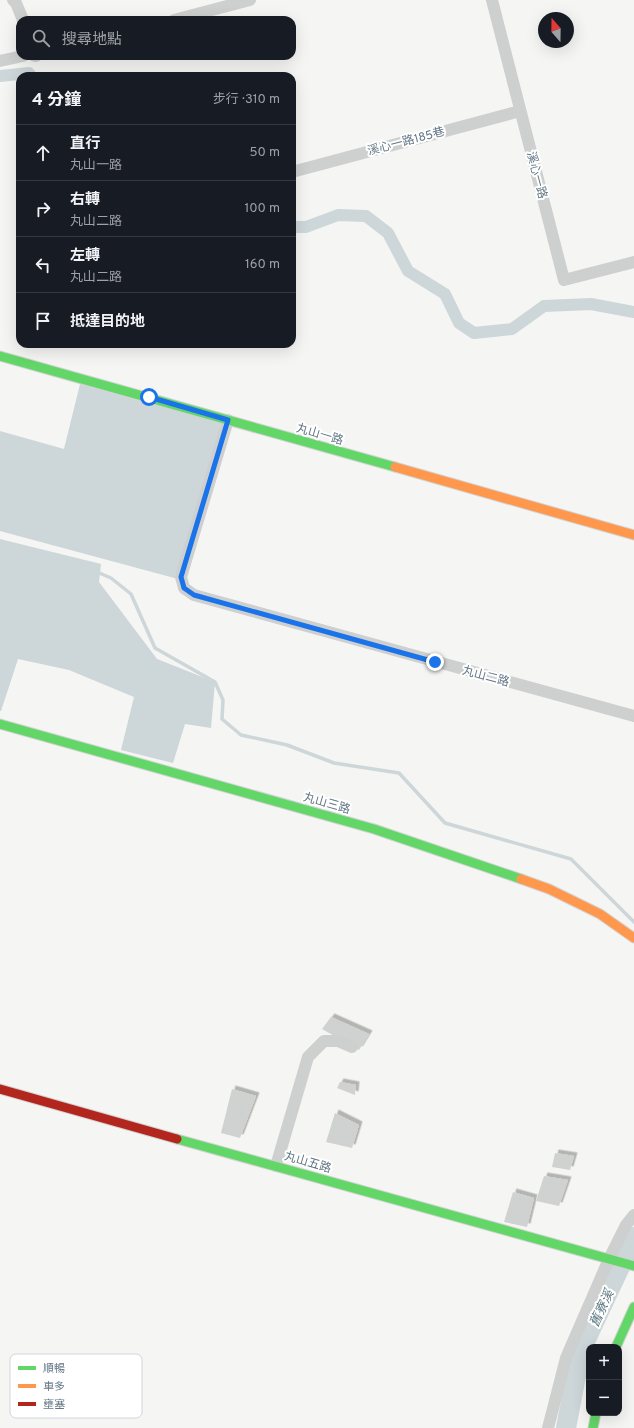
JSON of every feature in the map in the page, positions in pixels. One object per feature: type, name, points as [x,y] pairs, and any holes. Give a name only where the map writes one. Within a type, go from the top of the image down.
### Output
[{"type":"street","points":[[13,0],[16,3],[21,16]]},
{"type":"street","points":[[189,16],[250,0]]},
{"type":"street","name":"溪心一路","points":[[492,0],[564,280],[634,262]]},
{"type":"street","points":[[0,61],[16,58]]},
{"type":"street","name":"溪心一路185巷","points":[[296,171],[520,111]]},
{"type":"street","name":"丸山一路","points":[[0,356],[634,535]]},
{"type":"street","name":"丸山二路","points":[[228,420],[181,577],[184,588],[194,595],[634,716]]},
{"type":"street","name":"丸山三路","points":[[0,724],[374,829],[549,889],[600,914],[634,938]]},
{"type":"street","points":[[276,1166],[308,1057],[324,1041],[338,1041],[352,1047]]},
{"type":"street","name":"丸山五路","points":[[0,1089],[634,1266]]},
{"type":"street","points":[[548,1428],[566,1358],[609,1259],[626,1225],[634,1215]]},
{"type":"street","points":[[617,1344],[634,1307]]},
{"type":"street","points":[[593,1428],[595,1416]]},
{"type":"shaded area","points":[[80,384],[221,423],[178,579],[0,531],[0,431],[64,449]]},
{"type":"shaded area","points":[[0,539],[101,564],[99,582],[157,659],[215,682],[211,728],[185,724],[173,763],[121,750],[134,697],[69,670],[18,659],[0,711]]},
{"type":"building","points":[[331,1017],[369,1034],[359,1050],[322,1029]]},
{"type":"building","points":[[340,1082],[356,1085],[355,1095],[337,1088]]},
{"type":"building","points":[[232,1089],[256,1096],[240,1138],[221,1133]]},
{"type":"building","points":[[335,1113],[359,1125],[352,1148],[326,1142]]},
{"type":"building","points":[[555,1153],[574,1156],[570,1170],[552,1167]]},
{"type":"building","points":[[544,1176],[568,1180],[559,1206],[536,1201]]},
{"type":"building","points":[[513,1192],[534,1198],[527,1227],[504,1222]]},
{"type":"waterway","points":[[0,76],[16,74]]},
{"type":"waterway","points":[[296,227],[306,227],[338,215],[366,216],[388,233],[408,271],[445,294],[459,323],[474,333],[512,329],[544,306],[591,304],[634,312]]},
{"type":"waterway","points":[[97,572],[111,578],[131,594],[155,648],[215,682],[223,700],[222,719],[241,735],[287,745],[334,763],[399,773],[445,823],[571,859],[634,922]]},
{"type":"waterway","name":"舊寮溪","points":[[566,1428],[581,1350],[634,1237]]},
{"type":"traffic: fast","points":[[0,356],[395,467]]},
{"type":"traffic: fast","points":[[0,724],[374,829],[521,879]]},
{"type":"traffic: fast","points":[[177,1139],[634,1266]]},
{"type":"traffic: fast","points":[[617,1344],[634,1307]]},
{"type":"traffic: fast","points":[[593,1428],[595,1416]]},
{"type":"traffic: slow","points":[[395,467],[634,535]]},
{"type":"traffic: slow","points":[[521,879],[549,889],[600,914],[634,938]]},
{"type":"traffic: jam","points":[[0,1089],[177,1139]]},
{"type":"route","points":[[149,397],[228,420],[181,577],[184,588],[194,595],[435,662]]}]
